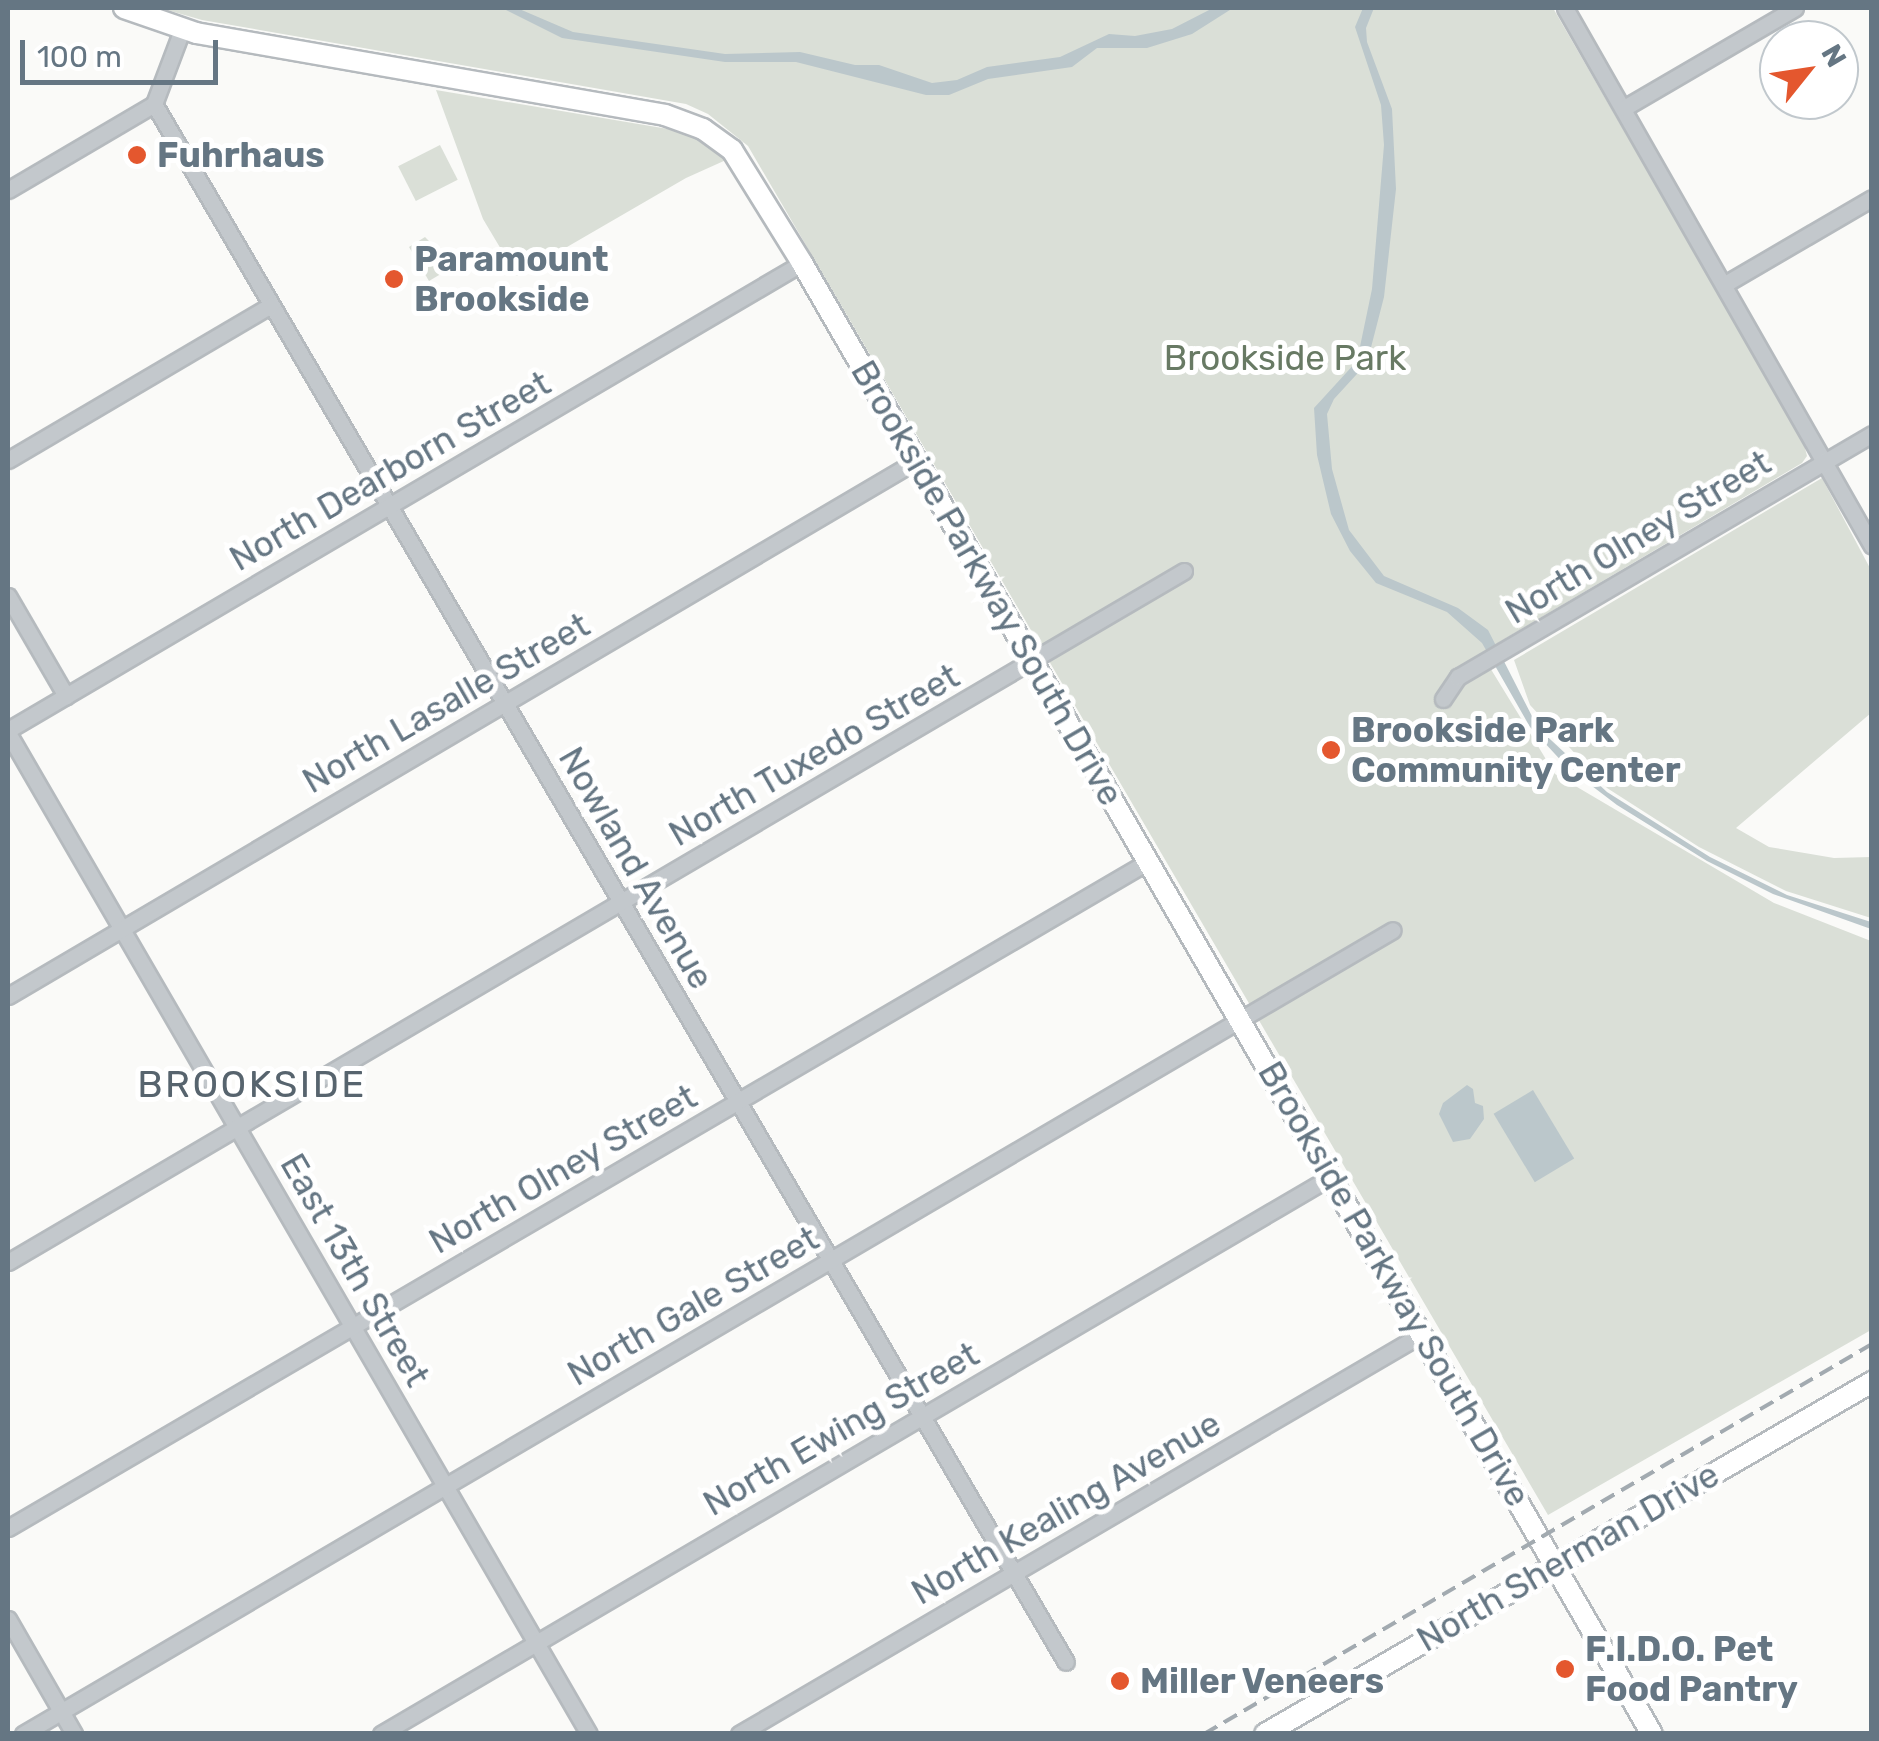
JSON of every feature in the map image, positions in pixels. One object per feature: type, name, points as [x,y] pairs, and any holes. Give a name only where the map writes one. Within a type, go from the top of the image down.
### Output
[{"type":"main road","name":"Brookside Parkway South Drive","points":[[124,8],[182,30],[684,119],[716,136],[736,155],[1241,1019],[1652,1734]]},
{"type":"main road","name":"North Sherman Drive","points":[[1265,1734],[1872,1382]]},
{"type":"street","points":[[1565,8],[1872,546]]},
{"type":"street","points":[[1624,108],[1795,8]]},
{"type":"street","points":[[8,190],[154,104],[182,30]]},
{"type":"street","name":"Nowland Avenue","points":[[154,104],[1066,1662]]},
{"type":"street","points":[[1725,284],[1872,198]]},
{"type":"street","name":"North Dearborn Street","points":[[8,732],[802,263]]},
{"type":"street","points":[[8,460],[271,305]]},
{"type":"street","name":"North Olney Street","points":[[1442,699],[1458,677],[1872,434]]},
{"type":"street","name":"North Lasalle Street","points":[[8,996],[916,462]]},
{"type":"street","name":"North Tuxedo Street","points":[[8,1262],[1184,570]]},
{"type":"street","points":[[8,596],[66,696]]},
{"type":"street","name":"East 13th Street","points":[[8,732],[590,1734]]},
{"type":"street","name":"North Olney Street","points":[[8,1528],[1149,861]]},
{"type":"street","name":"North Gale Street","points":[[23,1734],[1393,930]]},
{"type":"street","name":"North Ewing Street","points":[[381,1734],[1332,1176]]},
{"type":"street","name":"North Kealing Avenue","points":[[740,1734],[1422,1334]]},
{"type":"street","points":[[8,1619],[74,1734]]},
{"type":"green space","name":"Brookside Park","points":[[160,8],[1553,8],[1803,440],[1807,456],[1802,463],[1481,653],[1555,774],[1774,903],[1871,941],[1871,1330],[1548,1515],[748,146],[708,114],[686,104],[202,20]]},
{"type":"green space","points":[[436,90],[680,131],[704,142],[726,160],[686,178],[517,276],[483,219]]},
{"type":"green space","points":[[440,145],[458,180],[416,201],[398,166]]},
{"type":"green space","points":[[425,237],[439,251],[446,248],[456,265],[429,281],[409,247]]},
{"type":"green space","points":[[1822,478],[1871,570],[1871,713],[1736,828],[1769,847],[1834,858],[1871,857],[1871,918],[1786,891],[1699,847],[1607,788],[1530,705],[1514,660]]},
{"type":"shaded area","points":[[502,8],[517,8],[573,32],[725,54],[800,52],[855,65],[879,65],[932,83],[957,80],[987,67],[1060,57],[1109,34],[1135,36],[1172,29],[1213,8],[1233,8],[1192,34],[1147,48],[1097,48],[1072,67],[988,79],[949,95],[926,95],[796,62],[725,62],[562,38]]},
{"type":"shaded area","points":[[1363,8],[1374,8],[1366,28],[1367,42],[1392,109],[1396,189],[1384,297],[1367,363],[1334,399],[1327,414],[1332,469],[1349,530],[1384,576],[1458,608],[1488,630],[1538,728],[1607,792],[1710,857],[1787,895],[1871,922],[1871,929],[1773,894],[1707,861],[1617,805],[1567,767],[1530,727],[1482,643],[1447,612],[1376,583],[1350,551],[1331,514],[1317,455],[1314,408],[1357,361],[1372,289],[1384,145],[1381,105],[1355,27]]},
{"type":"shaded area","points":[[1467,1085],[1473,1089],[1475,1103],[1483,1106],[1484,1119],[1470,1139],[1453,1142],[1439,1114],[1443,1103]]},
{"type":"shaded area","points":[[1533,1090],[1574,1159],[1535,1182],[1494,1114]]},
{"type":"railway","points":[[1204,1734],[1872,1344]]},
{"type":"place","name":"Fuhrhaus","points":[[137,155]]},
{"type":"place","name":"Paramount Brookside","points":[[394,279]]},
{"type":"place","name":"Brookside Park Community Center","points":[[1331,750]]},
{"type":"place","name":"F.I.D.O. Pet Food Pantry","points":[[1565,1669]]},
{"type":"place","name":"Miller Veneers","points":[[1120,1681]]},
{"type":"district","name":"BROOKSIDE","points":[[252,1085]]}]
